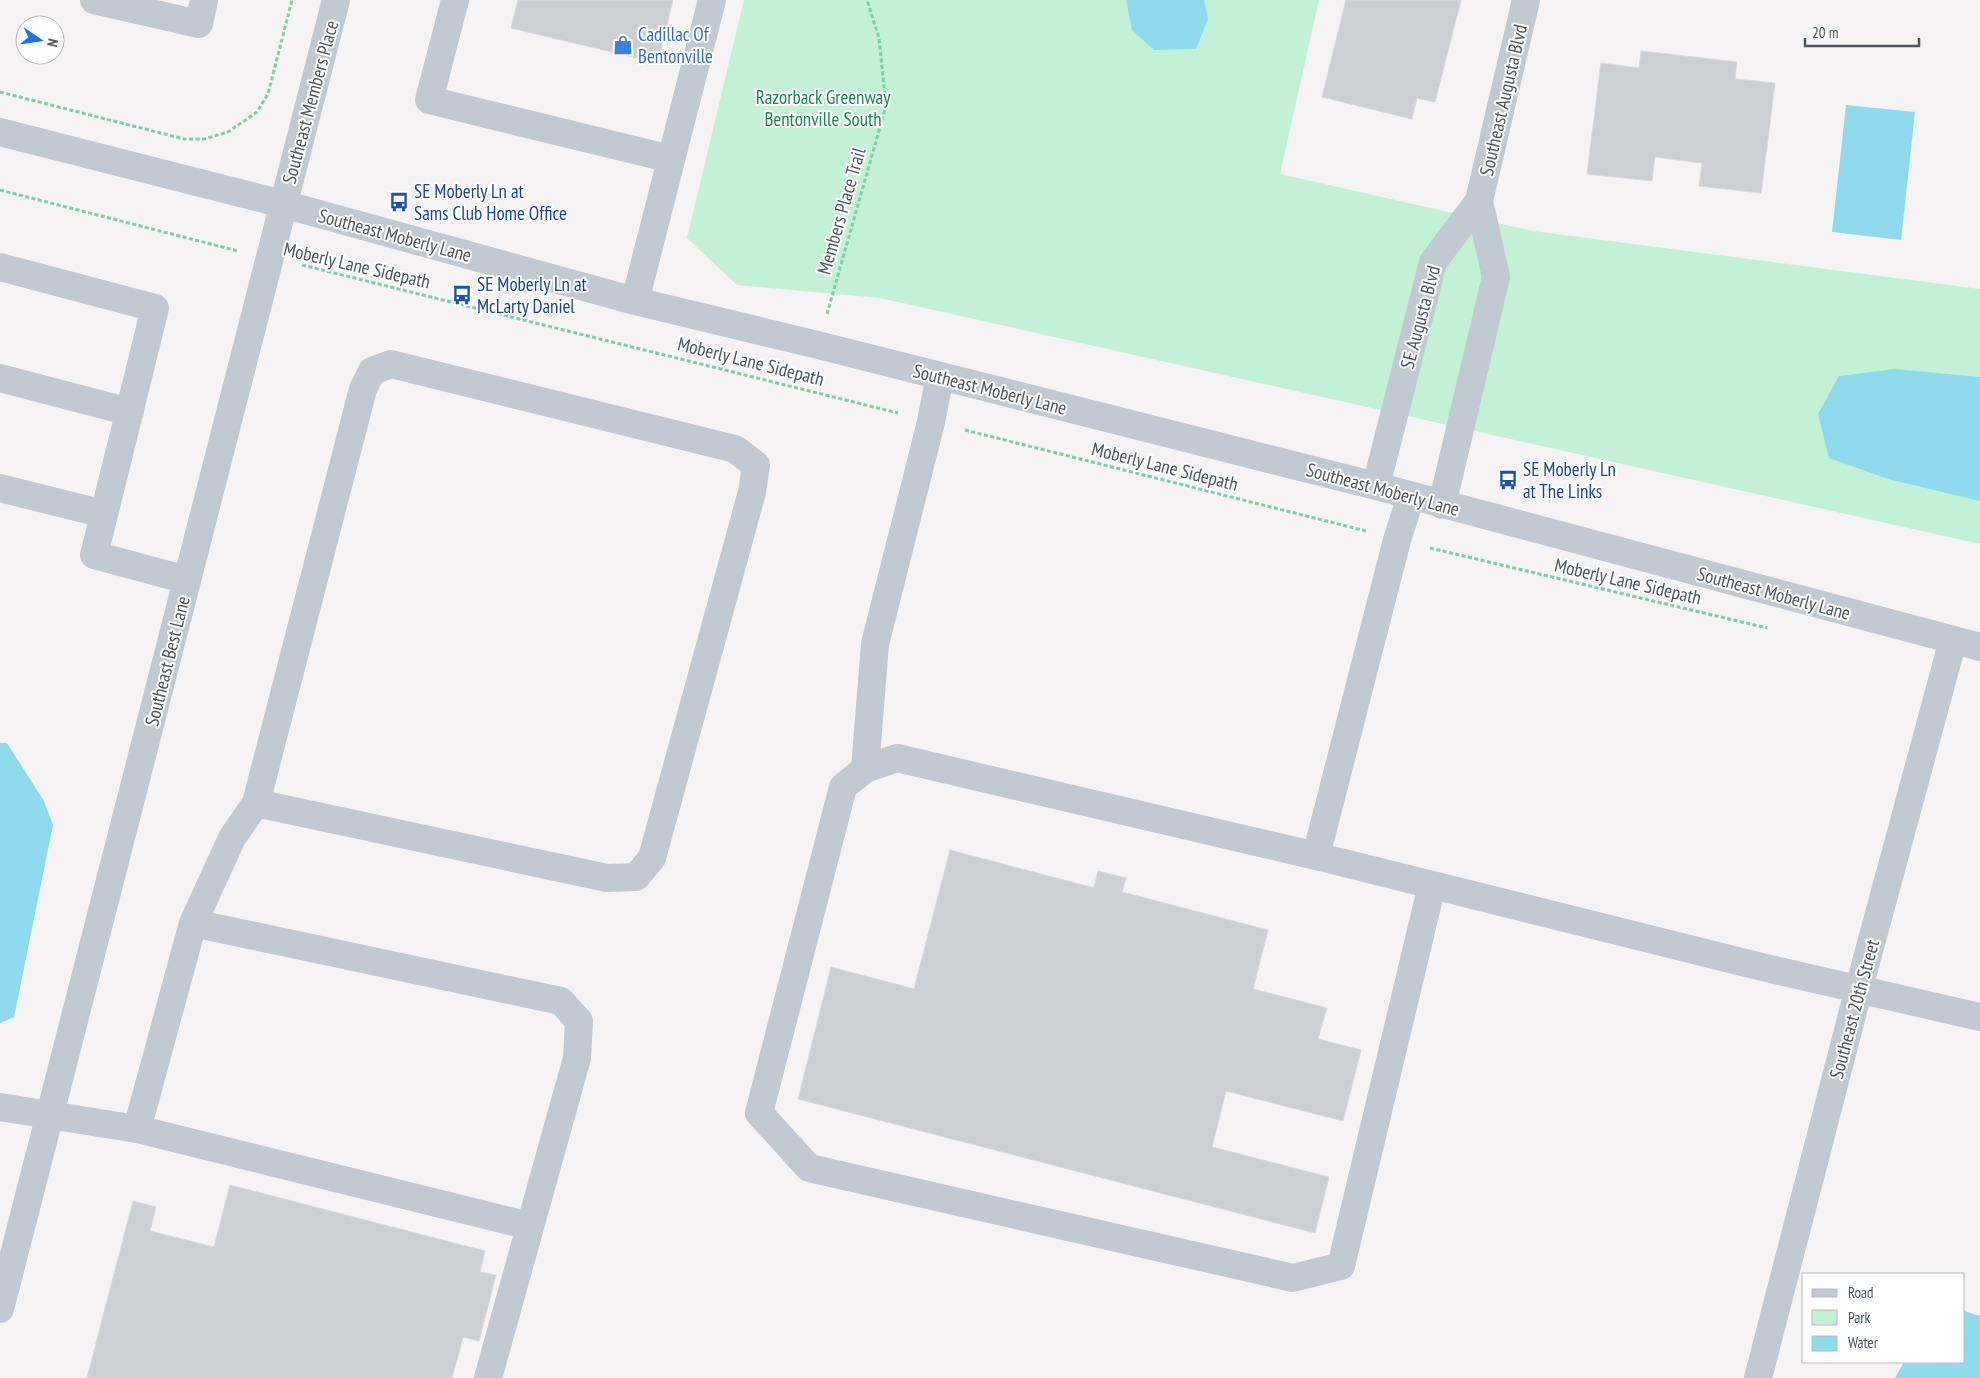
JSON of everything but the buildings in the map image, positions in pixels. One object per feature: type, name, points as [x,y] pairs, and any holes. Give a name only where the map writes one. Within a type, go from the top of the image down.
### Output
[{"type":"street","points":[[94,0],[199,24],[204,0]]},
{"type":"street","name":"Southeast Members Place","points":[[283,204],[336,0]]},
{"type":"street","points":[[455,0],[429,100],[671,159]]},
{"type":"street","points":[[635,301],[712,0]]},
{"type":"street","name":"Southeast Augusta Blvd","points":[[1479,201],[1526,0]]},
{"type":"street","name":"Southeast Moberly Lane","points":[[0,132],[283,204],[635,301],[1376,486],[1980,647]]},
{"type":"street","points":[[1442,505],[1496,277],[1479,201]]},
{"type":"street","name":"SE Augusta Blvd","points":[[1376,486],[1433,262],[1479,201]]},
{"type":"street","name":"Southeast Best Lane","points":[[0,1310],[51,1117],[283,204]]},
{"type":"street","points":[[0,267],[155,308],[94,555],[187,580]]},
{"type":"street","points":[[138,1129],[193,923],[232,838],[256,803],[363,389],[372,371],[391,364],[420,371],[735,449],[756,465],[752,492],[652,858],[636,877],[607,878],[256,803]]},
{"type":"street","points":[[865,770],[875,644],[931,422],[940,376]]},
{"type":"street","points":[[0,378],[130,412]]},
{"type":"street","points":[[0,488],[104,514]]},
{"type":"street","points":[[1316,856],[1397,540],[1411,496]]},
{"type":"street","name":"Southeast 20th Street","points":[[1758,1378],[1859,988],[1953,640]]},
{"type":"street","points":[[1432,885],[1341,1266],[1293,1278],[810,1168],[759,1113],[843,787],[865,770],[897,758],[1316,856],[1766,968],[1980,1017]]},
{"type":"street","points":[[193,923],[560,1001],[578,1021],[576,1058],[488,1378]]},
{"type":"street","points":[[0,1107],[51,1117],[138,1129],[530,1226]]},
{"type":"path","points":[[0,92],[184,138],[204,139],[228,132],[257,112],[268,94],[292,0]]},
{"type":"path","name":"Members Place Trail","points":[[827,312],[886,106],[880,38],[867,0]]},
{"type":"path","name":"Moberly Lane Sidepath","points":[[0,190],[193,241],[336,272],[884,409]]},
{"type":"path","name":"Moberly Lane Sidepath","points":[[969,431],[1354,528]]},
{"type":"path","name":"Moberly Lane Sidepath","points":[[1444,552],[1774,630]]},
{"type":"green space","name":"Razorback Greenway Bentonville South","points":[[744,0],[1319,0],[1280,174],[1533,231],[1980,289],[1980,544],[880,298],[737,285],[687,238]]},
{"type":"water","points":[[1126,0],[1204,0],[1208,19],[1196,49],[1154,50],[1132,30]]},
{"type":"water","points":[[1846,105],[1915,112],[1901,240],[1832,232]]},
{"type":"water","points":[[1894,369],[1980,377],[1980,501],[1888,479],[1829,458],[1818,414],[1839,376]]},
{"type":"water","points":[[0,743],[7,743],[44,801],[53,825],[14,1017],[0,1023]]},
{"type":"water","points":[[1965,1311],[1980,1316],[1980,1378],[1895,1378],[1903,1363],[1965,1363]]},
{"type":"place","name":"Cadillac Of Bentonville","points":[[623,45]]},
{"type":"place","name":"SE Moberly Ln at Sams Club Home Office","points":[[399,202]]},
{"type":"place","name":"SE Moberly Ln at McLarty Daniel","points":[[462,295]]},
{"type":"place","name":"SE Moberly Ln at The Links","points":[[1508,480]]}]
